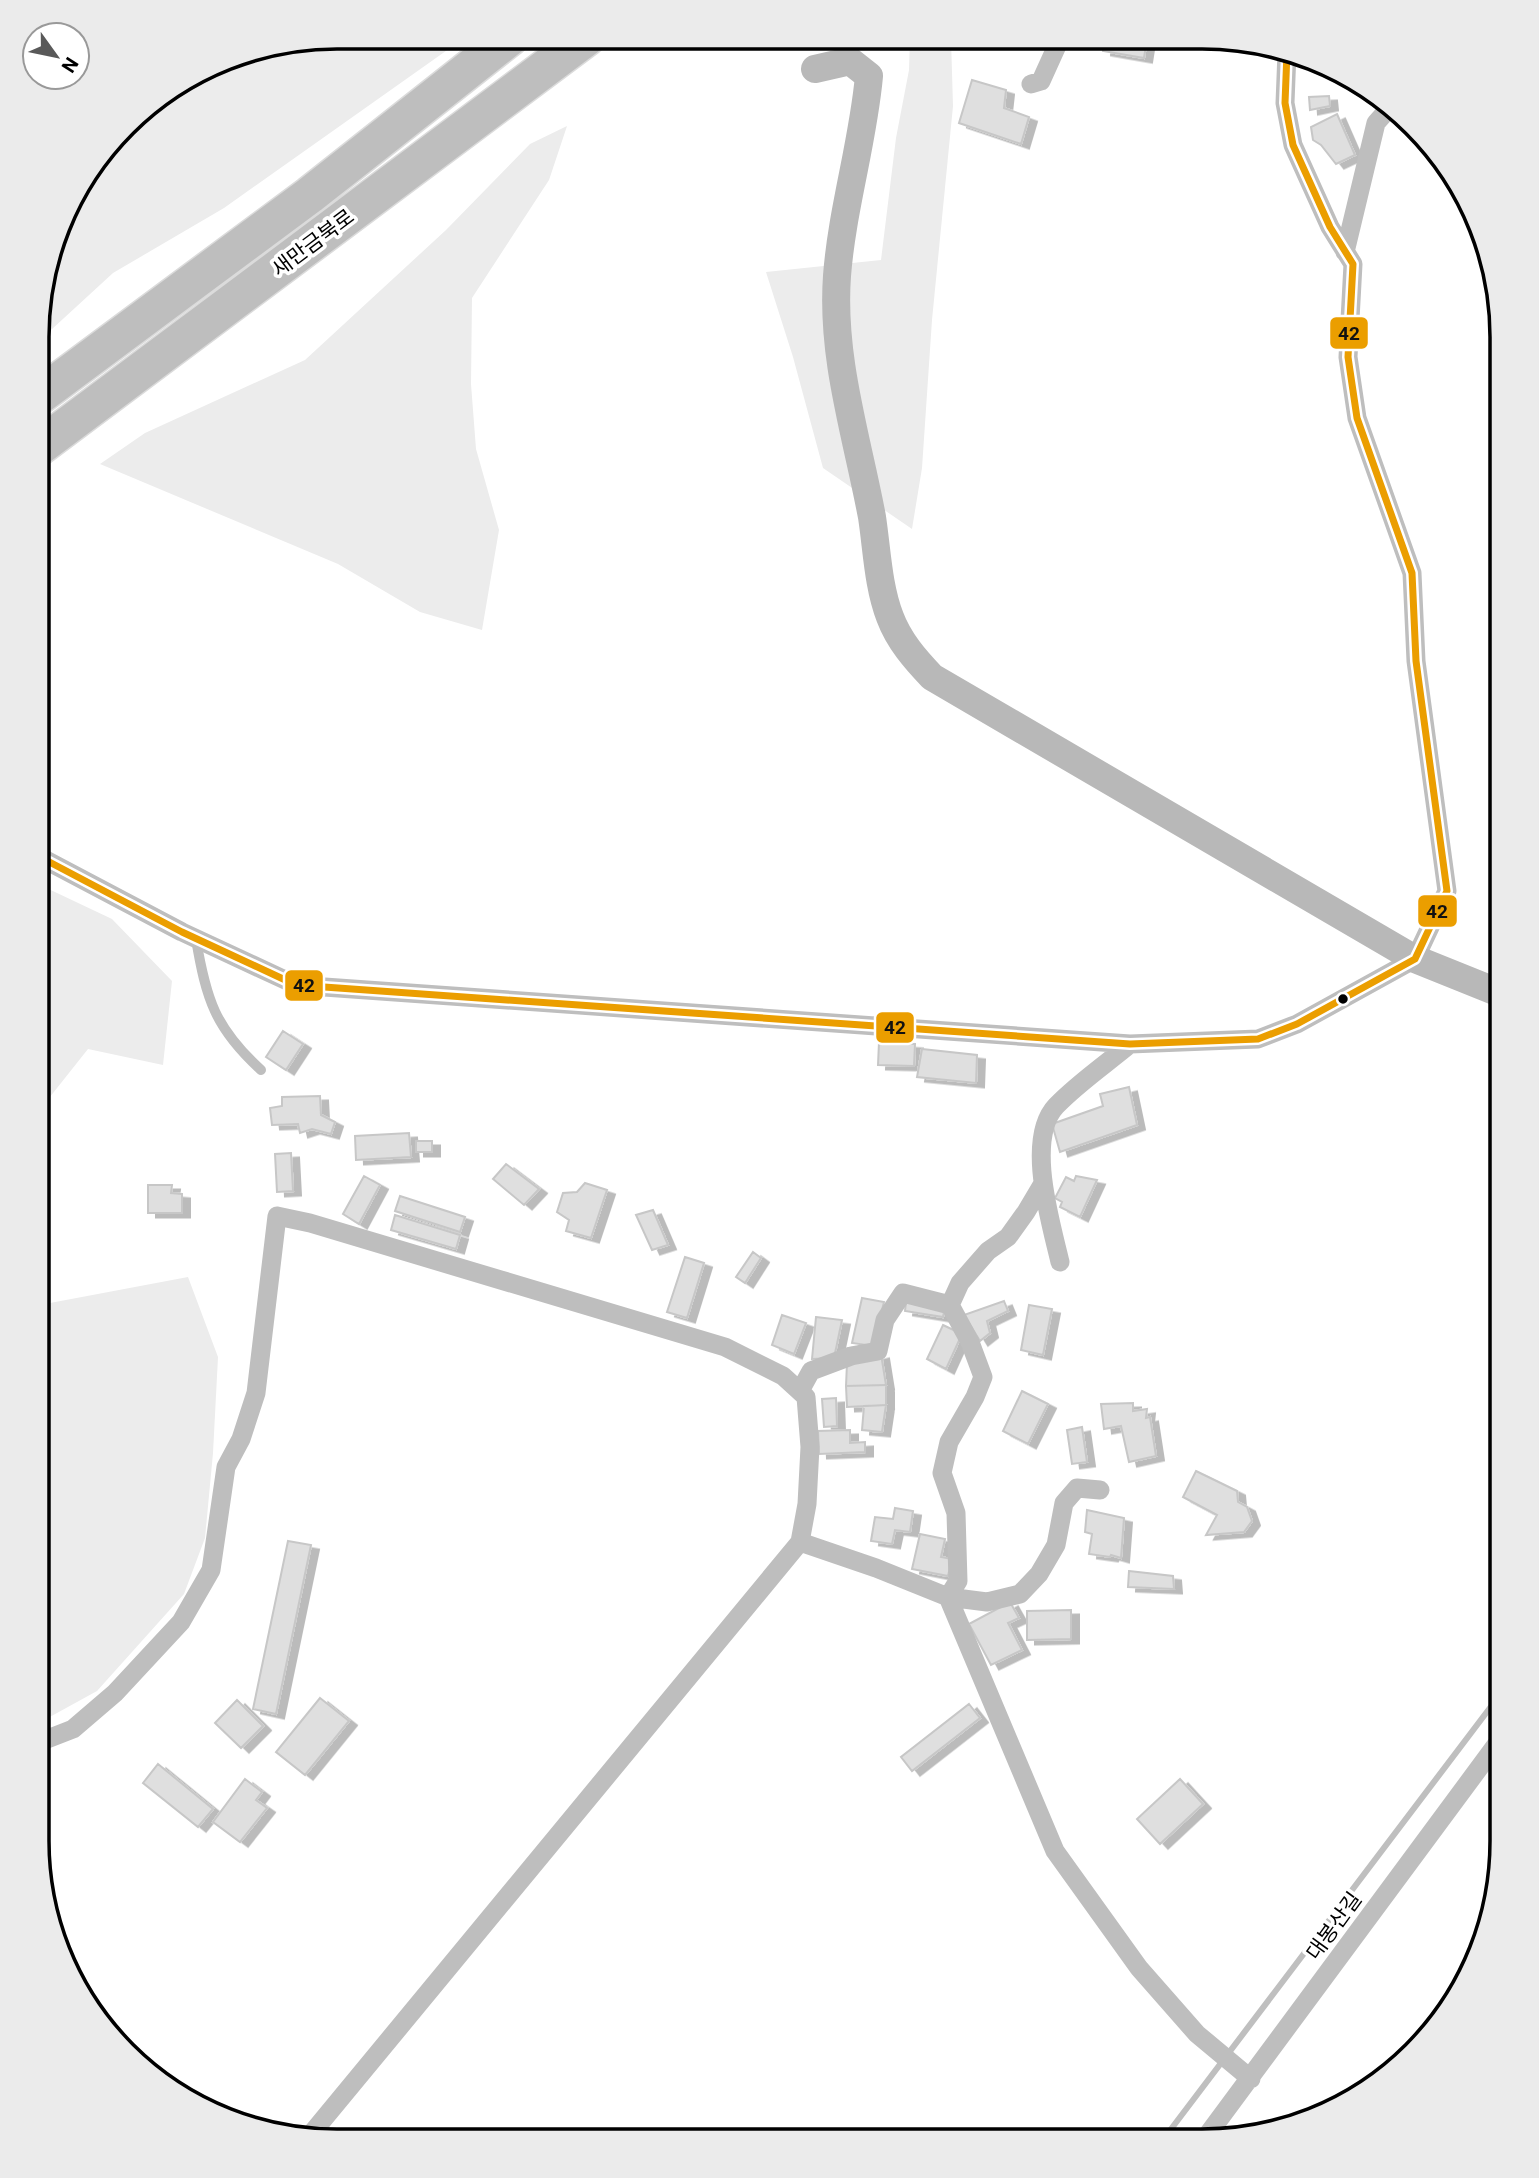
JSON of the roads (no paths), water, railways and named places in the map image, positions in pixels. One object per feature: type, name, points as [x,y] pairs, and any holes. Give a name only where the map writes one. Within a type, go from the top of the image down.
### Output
[{"type":"highway","name":"새만금북로","points":[[49,389],[310,195],[495,49]]},
{"type":"highway","name":"새만금북로","points":[[49,440],[571,49]]},
{"type":"street","points":[[1031,84],[1041,81],[1055,49]]},
{"type":"street","points":[[815,69],[850,61],[869,76],[866,115],[850,191],[837,276],[838,326],[845,400],[859,452],[881,580],[890,616],[906,649],[932,677],[1415,959],[1490,989]]},
{"type":"street","points":[[49,862],[195,939],[296,985],[1130,1044],[1258,1039],[1297,1024],[1415,959],[1447,891],[1416,661],[1412,573],[1357,418],[1348,357],[1353,264],[1330,227],[1293,145],[1285,103],[1287,62]]},
{"type":"street","points":[[1345,252],[1377,123],[1384,115]]},
{"type":"street","points":[[1060,1262],[1042,1185],[1043,1134],[1054,1108],[1130,1044]]},
{"type":"street","points":[[950,1305],[960,1283],[988,1251],[1008,1237],[1042,1185]]},
{"type":"street","points":[[49,1738],[73,1729],[115,1693],[181,1622],[211,1570],[226,1467],[241,1439],[256,1393],[277,1216],[310,1223],[725,1347],[783,1376],[806,1396],[810,1447],[807,1504],[800,1542],[316,2128]]},
{"type":"street","points":[[800,1391],[811,1371],[851,1356],[878,1352],[885,1320],[903,1293],[950,1305],[970,1342],[983,1377],[975,1397],[949,1442],[942,1473],[956,1513],[958,1581],[948,1597]]},
{"type":"street","points":[[800,1542],[948,1597],[987,1602],[1020,1594],[1039,1574],[1056,1545],[1064,1503],[1077,1488],[1100,1490]]},
{"type":"street","points":[[948,1597],[1055,1851],[1139,1968],[1197,2034],[1246,2075]]},
{"type":"street","name":"대봉산길","points":[[1211,2129],[1246,2075],[1490,1753]]},
{"type":"lane","points":[[195,939],[202,979],[214,1013],[237,1048],[261,1070]]},
{"type":"waterway","points":[[1171,2129],[1490,1708]]}]
